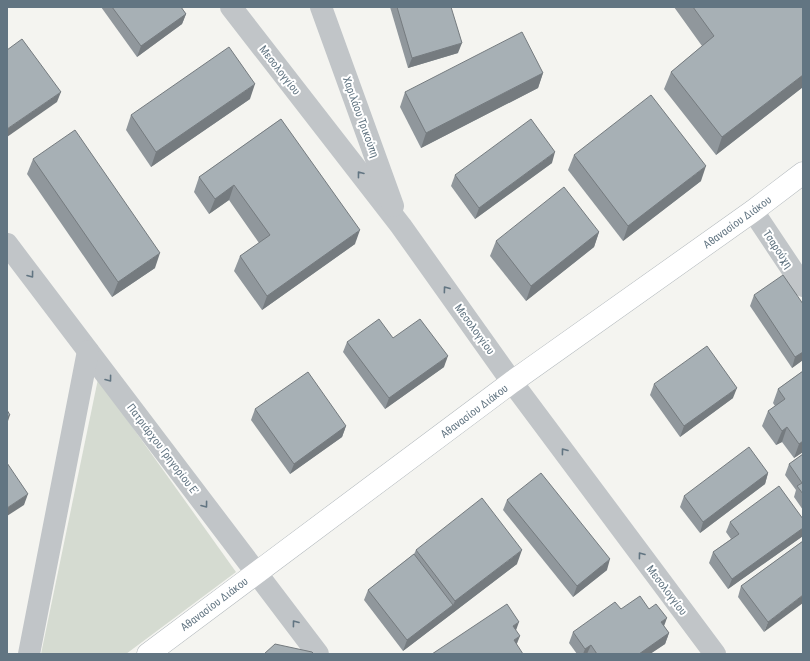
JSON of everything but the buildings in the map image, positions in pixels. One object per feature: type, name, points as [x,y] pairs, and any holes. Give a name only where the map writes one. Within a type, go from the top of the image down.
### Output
[{"type":"street","name":"Μεσολογγίου","points":[[231,7],[401,226],[512,382],[715,654]]},
{"type":"street","name":"Χαριλάου Τρικούπη","points":[[320,7],[401,226]]},
{"type":"street","name":"Αθανασίου Διάκου","points":[[148,654],[512,382],[803,173]]},
{"type":"street","name":"Τσαρούχη","points":[[752,211],[803,286]]},
{"type":"street","name":"Πατριάρχου Γρηγορίου Ε'","points":[[7,244],[318,654]]},
{"type":"street","points":[[29,654],[88,351]]},
{"type":"shaded area","points":[[98,379],[236,572],[126,654],[41,654]]}]
